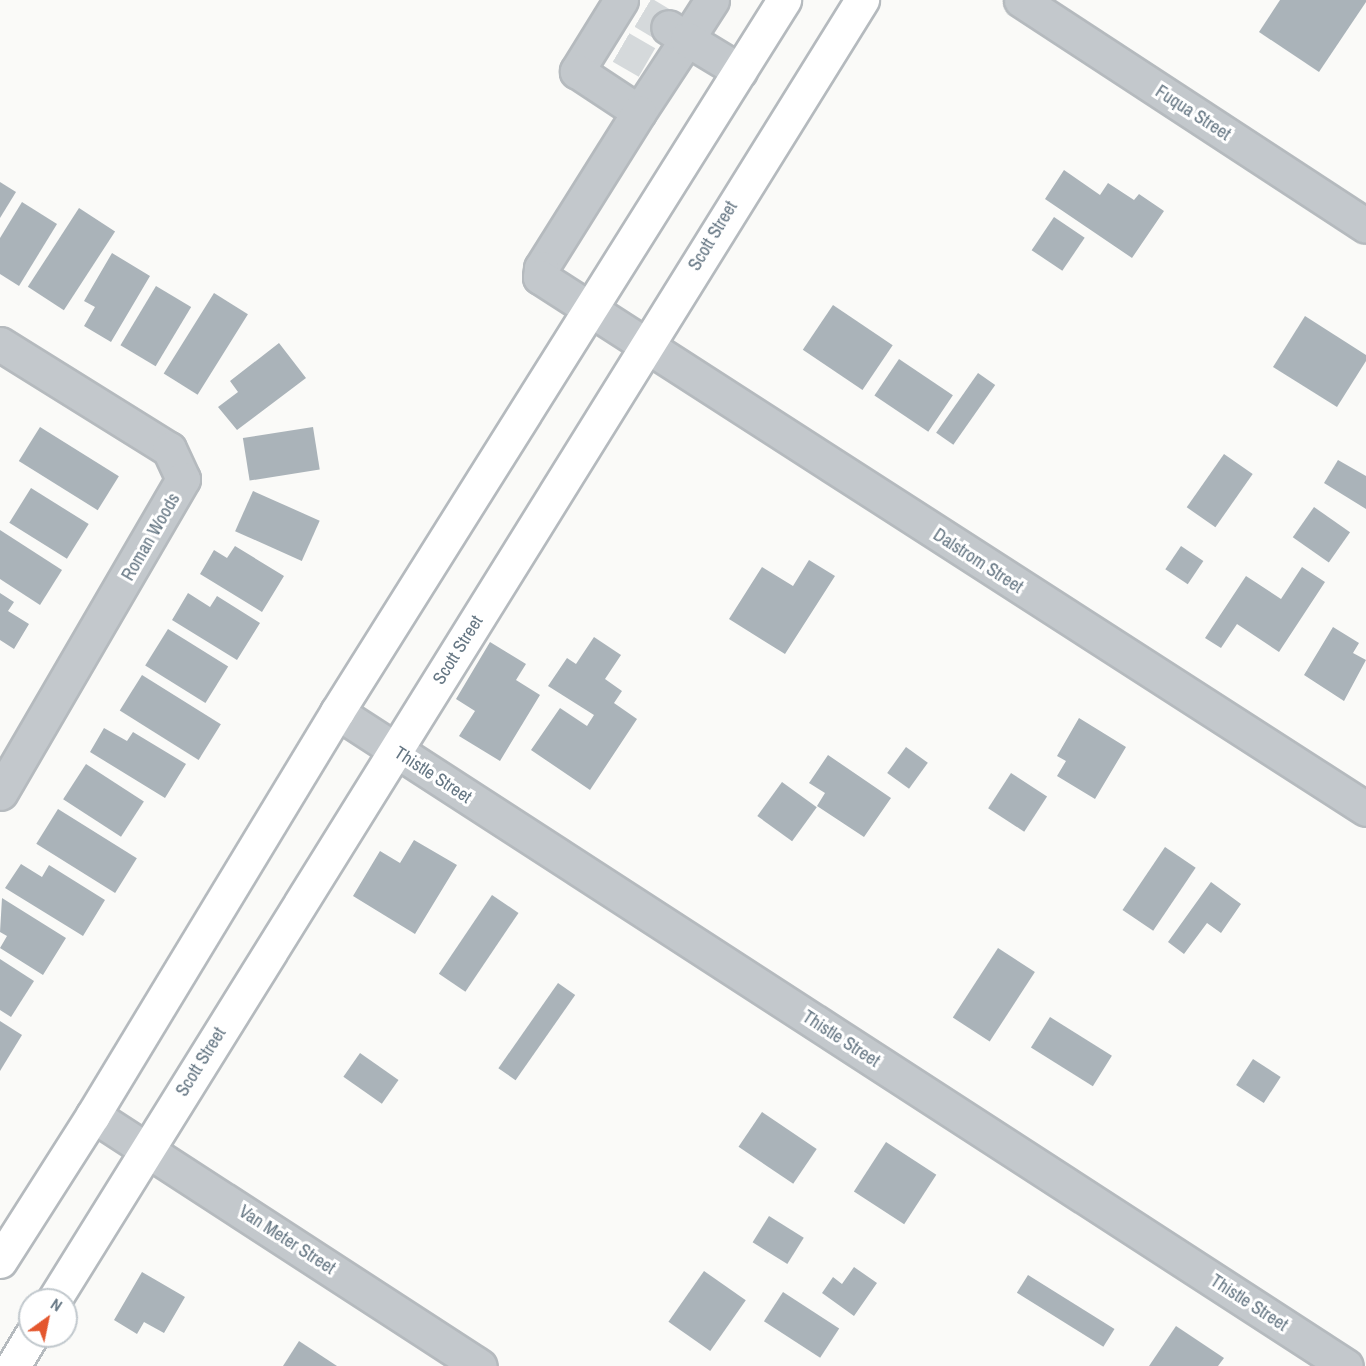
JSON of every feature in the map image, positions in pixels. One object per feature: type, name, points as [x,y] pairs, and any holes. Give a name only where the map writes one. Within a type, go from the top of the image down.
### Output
[{"type":"main road","points":[[0,1261],[93,1115],[337,712],[591,312],[783,0]]},
{"type":"main road","name":"Scott Street","points":[[61,1288],[862,0]]},
{"type":"main road","points":[[13,1366],[24,1348]]},
{"type":"street","name":"Fuqua Street","points":[[1021,0],[1366,225]]},
{"type":"street","points":[[649,16],[702,3]]},
{"type":"street","points":[[649,16],[740,71]]},
{"type":"street","points":[[639,112],[633,54],[649,16]]},
{"type":"street","points":[[633,54],[649,16]]},
{"type":"street","points":[[633,54],[577,71],[639,112]]},
{"type":"street","name":"Dalstrom Street","points":[[639,112],[541,268],[540,277],[646,348],[1366,809]]},
{"type":"street","name":"Roman Woods","points":[[0,344],[169,449],[183,478],[0,793]]},
{"type":"street","name":"Thistle Street","points":[[337,712],[1346,1366]]},
{"type":"street","name":"Van Meter Street","points":[[93,1115],[480,1366]]},
{"type":"building","points":[[1280,0],[1366,0],[1366,2],[1319,72],[1259,32]]},
{"type":"building","points":[[1064,170],[1100,195],[1108,183],[1134,200],[1139,194],[1164,211],[1132,258],[1045,199]]},
{"type":"building","points":[[0,182],[16,192],[0,218]]},
{"type":"building","points":[[22,202],[57,224],[19,286],[0,274],[0,238]]},
{"type":"building","points":[[79,208],[115,231],[64,310],[28,287]]},
{"type":"building","points":[[1054,217],[1085,238],[1062,271],[1032,250]]},
{"type":"building","points":[[112,253],[150,276],[111,342],[84,326],[95,307],[84,301]]},
{"type":"building","points":[[156,286],[191,307],[156,366],[120,345]]},
{"type":"building","points":[[214,293],[248,314],[198,395],[164,374]]},
{"type":"building","points":[[833,305],[893,345],[862,390],[803,350]]},
{"type":"building","points":[[1305,316],[1366,355],[1366,361],[1337,407],[1273,367]]},
{"type":"building","points":[[279,343],[306,378],[237,430],[218,407],[238,392],[230,381]]},
{"type":"building","points":[[899,359],[953,395],[928,432],[874,395]]},
{"type":"building","points":[[978,373],[995,385],[953,445],[936,433]]},
{"type":"building","points":[[40,427],[119,476],[98,510],[19,461]]},
{"type":"building","points":[[313,427],[320,469],[250,481],[243,438]]},
{"type":"building","points":[[1224,454],[1253,474],[1215,527],[1187,507]]},
{"type":"building","points":[[1338,460],[1366,476],[1366,509],[1324,483]]},
{"type":"building","points":[[31,488],[89,524],[67,559],[9,523]]},
{"type":"building","points":[[253,491],[320,521],[302,561],[235,531]]},
{"type":"building","points":[[1314,507],[1350,532],[1329,563],[1293,537]]},
{"type":"building","points":[[0,530],[62,570],[40,605],[0,579]]},
{"type":"building","points":[[235,546],[284,576],[262,612],[200,574],[214,550],[227,558]]},
{"type":"building","points":[[1181,546],[1203,561],[1188,584],[1165,569]]},
{"type":"building","points":[[809,560],[835,576],[785,654],[729,619],[762,567],[793,586]]},
{"type":"building","points":[[1302,567],[1325,582],[1279,652],[1237,624],[1221,648],[1205,638],[1246,576],[1281,599]]},
{"type":"building","points":[[0,593],[14,602],[8,611],[29,624],[14,649],[0,640]]},
{"type":"building","points":[[188,593],[210,607],[217,596],[260,623],[237,660],[172,620]]},
{"type":"building","points":[[1333,627],[1359,643],[1353,653],[1366,660],[1344,701],[1304,675]]},
{"type":"building","points":[[168,629],[228,667],[205,703],[145,665]]},
{"type":"building","points":[[594,637],[621,655],[605,679],[622,691],[614,703],[637,719],[590,790],[531,750],[560,708],[587,726],[594,715],[548,686],[567,658],[576,664]]},
{"type":"building","points":[[490,642],[526,664],[516,680],[540,695],[500,761],[459,736],[475,711],[456,699]]},
{"type":"building","points":[[142,675],[221,724],[199,760],[120,711]]},
{"type":"building","points":[[1079,718],[1126,747],[1095,799],[1057,776],[1066,761],[1057,756]]},
{"type":"building","points":[[104,728],[127,741],[133,732],[186,764],[165,798],[90,752]]},
{"type":"building","points":[[906,747],[928,763],[909,789],[887,773]]},
{"type":"building","points":[[828,755],[891,798],[864,837],[817,806],[825,793],[809,783]]},
{"type":"building","points":[[86,764],[144,802],[121,837],[63,799]]},
{"type":"building","points":[[1011,773],[1047,796],[1024,832],[988,808]]},
{"type":"building","points":[[782,782],[817,807],[792,841],[757,816]]},
{"type":"building","points":[[58,809],[137,858],[115,893],[36,844]]},
{"type":"building","points":[[414,840],[457,865],[415,934],[353,896],[380,851],[400,863]]},
{"type":"building","points":[[1165,847],[1196,868],[1153,931],[1123,910]]},
{"type":"building","points":[[21,864],[42,877],[49,865],[105,900],[83,936],[5,888]]},
{"type":"building","points":[[1211,882],[1241,904],[1221,933],[1207,923],[1184,954],[1168,942]]},
{"type":"building","points":[[492,895],[519,913],[465,992],[439,974]]},
{"type":"building","points":[[2,898],[66,938],[43,975],[0,948],[7,936],[0,932]]},
{"type":"building","points":[[998,948],[1035,972],[990,1042],[953,1018]]},
{"type":"building","points":[[0,959],[34,981],[11,1017],[0,1010]]},
{"type":"building","points":[[558,983],[575,995],[516,1080],[498,1068]]},
{"type":"building","points":[[1050,1017],[1112,1056],[1093,1086],[1031,1048]]},
{"type":"building","points":[[0,1021],[22,1035],[0,1071]]},
{"type":"building","points":[[360,1053],[399,1080],[382,1104],[343,1077]]},
{"type":"building","points":[[1253,1059],[1281,1077],[1264,1103],[1236,1085]]},
{"type":"building","points":[[762,1112],[817,1149],[793,1184],[739,1147]]},
{"type":"building","points":[[886,1142],[936,1175],[904,1224],[854,1191]]},
{"type":"building","points":[[769,1216],[804,1238],[787,1264],[753,1242]]},
{"type":"building","points":[[854,1267],[877,1283],[854,1316],[822,1293],[833,1277],[842,1284]]},
{"type":"building","points":[[704,1271],[746,1300],[710,1351],[668,1322]]},
{"type":"building","points":[[142,1272],[185,1297],[164,1333],[144,1322],[137,1334],[114,1320]]},
{"type":"building","points":[[1028,1275],[1115,1329],[1103,1347],[1017,1293]]},
{"type":"building","points":[[783,1292],[839,1328],[820,1358],[764,1321]]},
{"type":"building","points":[[1176,1326],[1224,1358],[1218,1366],[1149,1366]]},
{"type":"building","points":[[299,1341],[337,1366],[283,1366]]},
{"type":"tunnel","points":[[643,12],[668,27]]},
{"type":"tunnel","points":[[621,47],[647,62]]}]
